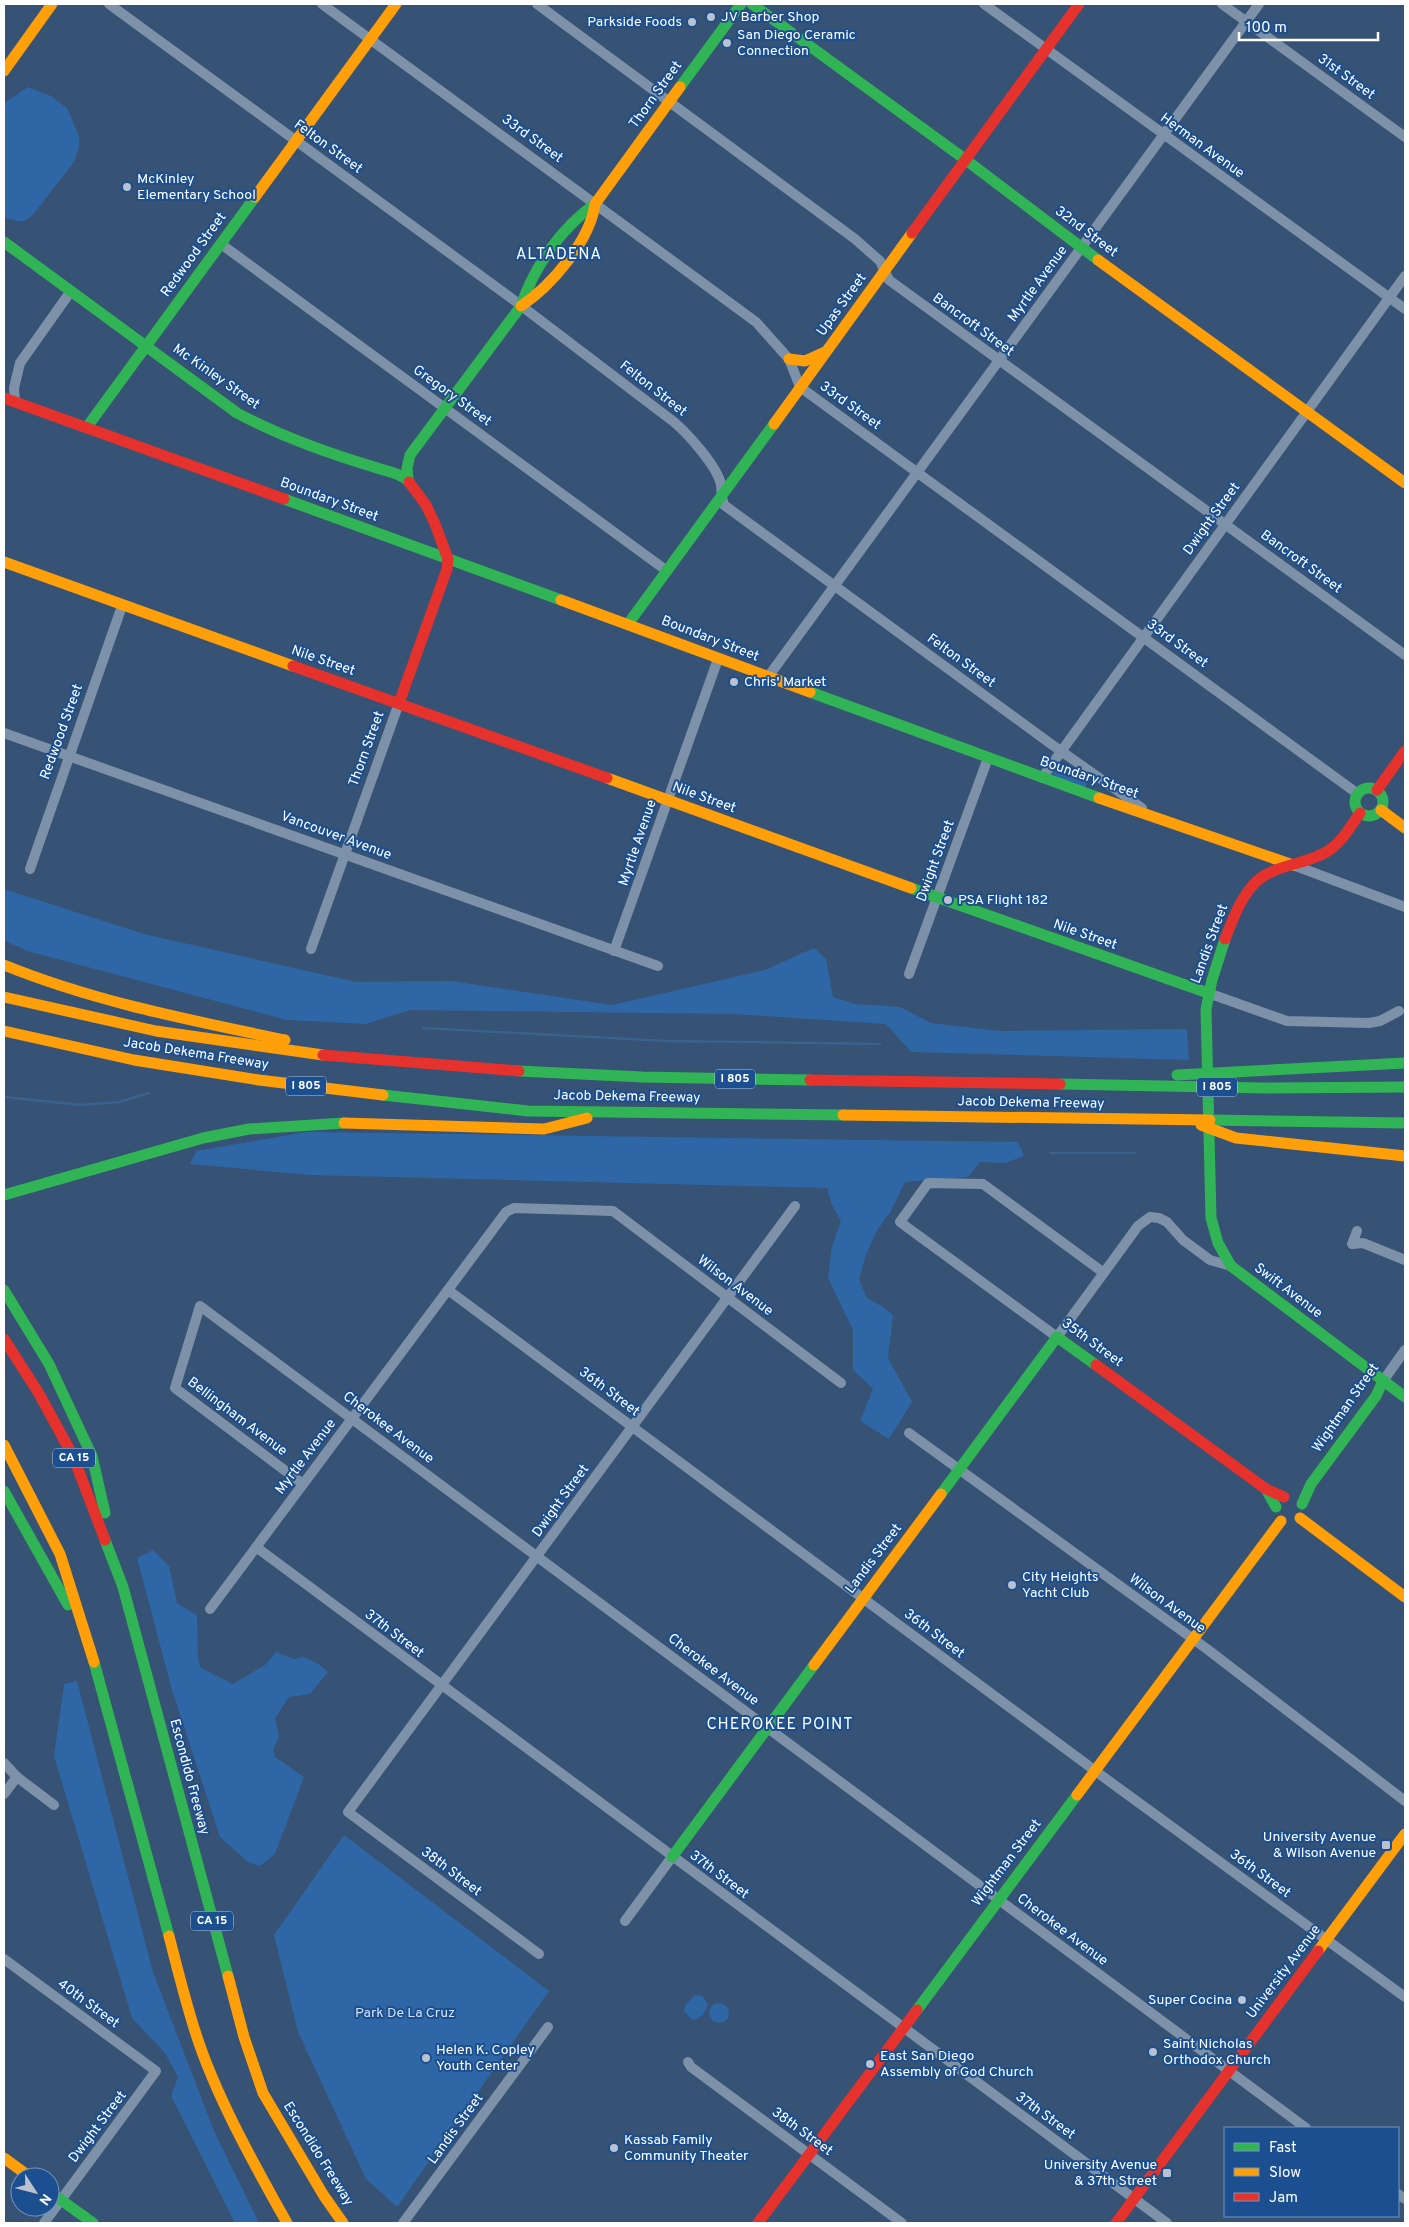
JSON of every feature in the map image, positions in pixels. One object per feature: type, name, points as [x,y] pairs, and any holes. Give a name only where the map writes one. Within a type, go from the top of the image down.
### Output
[{"type":"main road","points":[[4,71],[52,4]]},
{"type":"main road","name":"Redwood Street","points":[[87,427],[396,4]]},
{"type":"main road","name":"Thorn Street","points":[[521,306],[532,301],[565,260],[588,227],[595,204],[741,4]]},
{"type":"main road","name":"32nd Street","points":[[752,4],[966,160],[1081,248],[1405,483]]},
{"type":"main road","name":"Upas Street","points":[[628,624],[1080,4]]},
{"type":"main road","name":"Thorn Street","points":[[408,480],[407,468],[410,455],[521,306],[528,284],[574,220],[583,211],[595,204]]},
{"type":"main road","name":"Mc Kinley Street","points":[[4,242],[237,413],[261,426],[346,459],[399,475],[408,480]]},
{"type":"main road","points":[[789,359],[805,361],[826,351]]},
{"type":"main road","name":"Boundary Street","points":[[9,400],[628,624],[1042,778],[1292,866]]},
{"type":"main road","points":[[408,480],[413,490],[426,505],[436,524],[448,559]]},
{"type":"main road","name":"Thorn Street","points":[[399,703],[447,569],[448,559]]},
{"type":"main road","name":"Nile Street","points":[[4,562],[122,606],[399,703],[936,899],[1208,993]]},
{"type":"main road","points":[[1376,790],[1405,751]]},
{"type":"main road","points":[[1366,788],[1376,790],[1383,800],[1381,810],[1370,816],[1360,813],[1356,806],[1358,794],[1366,788]]},
{"type":"main road","points":[[1381,810],[1405,828]]},
{"type":"main road","name":"Landis Street","points":[[1231,1266],[1222,1255],[1214,1237],[1211,1218],[1207,1038],[1208,993],[1244,897],[1257,881],[1267,875],[1317,856],[1334,846],[1360,813]]},
{"type":"main road","points":[[4,965],[75,992],[178,1017],[286,1040],[442,1067]]},
{"type":"main road","name":"Jacob Dekema Freeway","points":[[4,997],[119,1024],[207,1040],[317,1055],[442,1067],[642,1077],[1264,1088],[1405,1087]]},
{"type":"main road","name":"Jacob Dekema Freeway","points":[[4,1031],[134,1060],[259,1080],[500,1108],[612,1112],[1405,1123]]},
{"type":"main road","points":[[1029,1083],[1405,1063]]},
{"type":"main road","points":[[4,1195],[203,1138],[249,1129],[307,1124],[352,1123],[544,1128],[612,1112]]},
{"type":"main road","points":[[1188,1120],[1236,1138],[1405,1156]]},
{"type":"main road","name":"Swift Avenue","points":[[1231,1266],[1405,1397]]},
{"type":"main road","points":[[4,1290],[49,1364],[92,1456],[123,1587]]},
{"type":"main road","name":"Landis Street","points":[[672,1857],[1057,1337]]},
{"type":"main road","name":"35th Street","points":[[1057,1337],[1266,1489],[1287,1497]]},
{"type":"main road","name":"Escondido Freeway","points":[[4,1339],[38,1392],[73,1456],[123,1587],[244,2037],[263,2093],[324,2196],[343,2223]]},
{"type":"main road","name":"Wightman Street","points":[[1300,1518],[1303,1512],[1302,1504],[1311,1484],[1376,1396],[1383,1381]]},
{"type":"main road","points":[[4,1445],[60,1554],[88,1640],[195,2032],[226,2108],[254,2165],[287,2223]]},
{"type":"main road","name":"Wightman Street","points":[[1276,1507],[1287,1497],[1311,1484]]},
{"type":"main road","name":"35th Street","points":[[1266,1489],[1276,1507]]},
{"type":"main road","points":[[4,1490],[88,1640]]},
{"type":"main road","points":[[1287,1497],[1295,1498],[1302,1504]]},
{"type":"main road","points":[[1276,1507],[1276,1515],[1281,1521],[1291,1524],[1300,1518],[1405,1597]]},
{"type":"main road","name":"Wightman Street","points":[[758,2223],[1281,1521]]},
{"type":"main road","name":"University Avenue","points":[[1116,2223],[1405,1834]]},
{"type":"main road","points":[[4,2158],[16,2167]]},
{"type":"main road","points":[[61,2200],[93,2223]]},
{"type":"street","name":"Felton Street","points":[[109,4],[521,306],[674,422],[694,442],[708,462],[721,484],[721,496],[724,504],[835,587],[1153,816]]},
{"type":"street","name":"33rd Street","points":[[322,4],[756,322],[789,359],[800,387],[1358,794]]},
{"type":"street","name":"Bancroft Street","points":[[537,4],[855,239],[880,260],[889,280],[1405,655]]},
{"type":"street","name":"Herman Avenue","points":[[984,4],[1405,309]]},
{"type":"street","name":"31st Street","points":[[1222,4],[1405,137]]},
{"type":"street","name":"Myrtle Avenue","points":[[768,677],[1258,4]]},
{"type":"street","name":"Gregory Street","points":[[221,244],[667,571]]},
{"type":"street","name":"Dwight Street","points":[[1042,778],[1405,276]]},
{"type":"street","points":[[9,400],[20,363],[71,291]]},
{"type":"street","name":"Redwood Street","points":[[30,868],[122,606]]},
{"type":"street","name":"Myrtle Avenue","points":[[614,951],[718,659]]},
{"type":"street","name":"Thorn Street","points":[[310,949],[399,703]]},
{"type":"street","name":"Vancouver Avenue","points":[[4,733],[658,966]]},
{"type":"street","name":"Dwight Street","points":[[910,974],[988,758]]},
{"type":"street","name":"Boundary Street","points":[[1292,866],[1405,907]]},
{"type":"street","name":"Nile Street","points":[[1208,993],[1287,1021],[1369,1023],[1380,1021],[1399,1011]]},
{"type":"street","name":"35th Street","points":[[1057,1337],[900,1222],[928,1183],[983,1184],[1104,1274]]},
{"type":"street","name":"Dwight Street","points":[[348,1812],[796,1206]]},
{"type":"street","name":"Myrtle Avenue","points":[[210,1609],[506,1212],[514,1208],[613,1211]]},
{"type":"street","name":"Wilson Avenue","points":[[613,1211],[841,1383]]},
{"type":"street","name":"Swift Avenue","points":[[1150,1217],[1159,1218],[1167,1222],[1183,1240],[1210,1260],[1231,1266]]},
{"type":"street","name":"Landis Street","points":[[1057,1337],[1138,1226],[1150,1217]]},
{"type":"street","points":[[1357,1231],[1352,1244],[1363,1244],[1405,1260]]},
{"type":"street","name":"36th Street","points":[[448,1290],[1094,1770],[1405,1996]]},
{"type":"street","name":"Cherokee Avenue","points":[[200,1306],[1228,2072],[1305,2127]]},
{"type":"street","name":"Bellingham Avenue","points":[[200,1306],[175,1388],[303,1484]]},
{"type":"street","name":"Wightman Street","points":[[1383,1381],[1405,1350]]},
{"type":"street","name":"Wilson Avenue","points":[[909,1433],[1193,1640],[1405,1801]]},
{"type":"street","name":"37th Street","points":[[256,1547],[1167,2223]]},
{"type":"street","points":[[4,1764],[17,1777],[54,1805]]},
{"type":"street","points":[[4,1794],[17,1777]]},
{"type":"street","name":"38th Street","points":[[348,1812],[539,1954]]},
{"type":"street","name":"Landis Street","points":[[624,1921],[672,1857]]},
{"type":"street","name":"40th Street","points":[[4,1959],[156,2072]]},
{"type":"street","name":"Landis Street","points":[[403,2223],[482,2120],[548,2027]]},
{"type":"street","name":"38th Street","points":[[688,2062],[691,2067],[902,2223]]},
{"type":"street","name":"Dwight Street","points":[[44,2223],[156,2072]]},
{"type":"green space","points":[[28,87],[51,96],[67,108],[79,136],[79,147],[74,162],[32,216],[24,221],[16,221],[4,217],[4,103]]},
{"type":"green space","points":[[1061,764],[1087,783],[1085,788],[1056,778],[1053,773]]},
{"type":"green space","points":[[4,889],[144,934],[356,982],[451,981],[612,1005],[765,970],[814,948],[826,959],[833,997],[855,1004],[900,1007],[931,1023],[999,1031],[1187,1029],[1189,1060],[911,1052],[886,1024],[734,1014],[410,1010],[366,1024],[287,1020],[27,951],[4,940]]},
{"type":"green space","points":[[306,1132],[1018,1142],[1024,1156],[1006,1163],[980,1162],[968,1177],[905,1182],[891,1211],[876,1232],[866,1255],[859,1280],[867,1298],[885,1308],[893,1316],[888,1358],[912,1402],[889,1439],[860,1421],[873,1389],[853,1370],[853,1330],[828,1278],[832,1246],[841,1221],[831,1203],[827,1188],[309,1175],[190,1164],[196,1151]]},
{"type":"green space","points":[[153,1550],[169,1566],[177,1603],[197,1615],[198,1658],[201,1668],[233,1684],[265,1665],[276,1652],[294,1659],[303,1657],[319,1664],[328,1672],[310,1694],[289,1697],[275,1718],[279,1737],[273,1750],[275,1757],[304,1777],[275,1854],[260,1866],[248,1862],[220,1837],[172,1690],[137,1558]]},
{"type":"green space","points":[[77,1681],[153,1972],[214,2131],[259,2223],[235,2223],[171,2096],[178,2077],[165,2053],[132,2018],[54,1756],[64,1684]]},
{"type":"green space","name":"Park De La Cruz","points":[[344,1835],[549,1991],[397,2207],[366,2179],[298,2032],[274,1935]]},
{"type":"green space","points":[[695,1995],[702,1996],[708,2004],[703,2015],[695,2020],[691,2019],[684,2011],[685,2005]]},
{"type":"green space","points":[[719,2003],[726,2006],[729,2013],[726,2020],[719,2023],[712,2020],[709,2013],[712,2006]]},
{"type":"waterway","points":[[423,1028],[666,1041],[880,1044]]},
{"type":"waterway","points":[[4,1097],[82,1105],[119,1102],[149,1093]]},
{"type":"waterway","points":[[1050,1153],[1135,1153]]},
{"type":"traffic: fast","points":[[680,87],[741,4]]},
{"type":"traffic: fast","points":[[752,4],[966,160],[1098,260]]},
{"type":"traffic: fast","points":[[87,427],[255,197]]},
{"type":"traffic: fast","points":[[408,480],[407,468],[410,455],[521,306],[533,277],[550,249],[571,225],[595,204]]},
{"type":"traffic: fast","points":[[4,242],[237,413],[287,437],[339,456],[398,474],[409,482]]},
{"type":"traffic: fast","points":[[628,624],[774,424]]},
{"type":"traffic: fast","points":[[284,499],[561,600]]},
{"type":"traffic: fast","points":[[810,692],[1099,798]]},
{"type":"traffic: fast","points":[[1369,788],[1379,792],[1383,802],[1379,812],[1369,816],[1359,812],[1355,802],[1359,792],[1369,788]]},
{"type":"traffic: fast","points":[[911,888],[1208,993]]},
{"type":"traffic: fast","points":[[1225,939],[1212,980],[1206,1009],[1211,1218],[1218,1243],[1231,1266],[1405,1397]]},
{"type":"traffic: fast","points":[[1177,1075],[1405,1063]]},
{"type":"traffic: fast","points":[[519,1071],[642,1077],[810,1080]]},
{"type":"traffic: fast","points":[[1060,1084],[1264,1088],[1405,1087]]},
{"type":"traffic: fast","points":[[383,1095],[528,1111],[843,1115]]},
{"type":"traffic: fast","points":[[1210,1120],[1405,1123]]},
{"type":"traffic: fast","points":[[4,1195],[203,1138],[249,1129],[344,1123]]},
{"type":"traffic: fast","points":[[4,1290],[49,1364],[92,1456],[105,1513]]},
{"type":"traffic: fast","points":[[941,1494],[1057,1337],[1096,1365]]},
{"type":"traffic: fast","points":[[1302,1504],[1311,1484],[1376,1396],[1383,1381]]},
{"type":"traffic: fast","points":[[1266,1489],[1276,1507]]},
{"type":"traffic: fast","points":[[4,1491],[68,1605]]},
{"type":"traffic: fast","points":[[105,1540],[123,1587],[228,1976]]},
{"type":"traffic: fast","points":[[94,1662],[169,1936]]},
{"type":"traffic: fast","points":[[672,1857],[814,1665]]},
{"type":"traffic: fast","points":[[917,2010],[1077,1795]]},
{"type":"traffic: fast","points":[[60,2199],[93,2223]]},
{"type":"traffic: slow","points":[[4,71],[52,4]]},
{"type":"traffic: slow","points":[[255,197],[396,4]]},
{"type":"traffic: slow","points":[[521,306],[545,287],[567,261],[586,233],[595,204],[680,87]]},
{"type":"traffic: slow","points":[[774,424],[912,233]]},
{"type":"traffic: slow","points":[[1098,260],[1405,483]]},
{"type":"traffic: slow","points":[[789,359],[805,361],[825,352]]},
{"type":"traffic: slow","points":[[4,562],[293,666]]},
{"type":"traffic: slow","points":[[561,600],[810,692]]},
{"type":"traffic: slow","points":[[607,778],[911,888]]},
{"type":"traffic: slow","points":[[1099,798],[1293,865]]},
{"type":"traffic: slow","points":[[1381,810],[1405,828]]},
{"type":"traffic: slow","points":[[4,965],[73,990],[108,1000],[285,1040]]},
{"type":"traffic: slow","points":[[4,997],[156,1031],[323,1055]]},
{"type":"traffic: slow","points":[[4,1031],[134,1060],[259,1080],[383,1095]]},
{"type":"traffic: slow","points":[[843,1115],[1210,1120]]},
{"type":"traffic: slow","points":[[344,1123],[544,1129],[587,1118]]},
{"type":"traffic: slow","points":[[1201,1125],[1236,1138],[1405,1156]]},
{"type":"traffic: slow","points":[[4,1445],[60,1554],[94,1662]]},
{"type":"traffic: slow","points":[[814,1665],[941,1494]]},
{"type":"traffic: slow","points":[[1300,1518],[1405,1597]]},
{"type":"traffic: slow","points":[[1077,1795],[1281,1521]]},
{"type":"traffic: slow","points":[[1318,1951],[1405,1834]]},
{"type":"traffic: slow","points":[[169,1936],[191,2019],[213,2080],[236,2129],[287,2223]]},
{"type":"traffic: slow","points":[[228,1976],[244,2037],[263,2093],[324,2196],[343,2223]]},
{"type":"traffic: slow","points":[[4,2158],[16,2167]]},
{"type":"traffic: jam","points":[[912,233],[1079,4]]},
{"type":"traffic: jam","points":[[4,398],[284,499]]},
{"type":"traffic: jam","points":[[399,703],[447,569],[448,559],[426,505],[409,482]]},
{"type":"traffic: jam","points":[[293,666],[607,778]]},
{"type":"traffic: jam","points":[[1377,790],[1405,751]]},
{"type":"traffic: jam","points":[[1225,939],[1242,901],[1257,881],[1273,871],[1319,856],[1328,851],[1342,839],[1360,813]]},
{"type":"traffic: jam","points":[[323,1055],[519,1071]]},
{"type":"traffic: jam","points":[[810,1080],[1060,1084]]},
{"type":"traffic: jam","points":[[4,1339],[38,1392],[73,1456],[105,1540]]},
{"type":"traffic: jam","points":[[1096,1365],[1266,1489],[1284,1497]]},
{"type":"traffic: jam","points":[[1116,2223],[1318,1951]]},
{"type":"traffic: jam","points":[[758,2223],[917,2010]]},
{"type":"place","name":"JV Barber Shop","points":[[711,17]]},
{"type":"place","name":"Parkside Foods","points":[[692,22]]},
{"type":"place","name":"San Diego Ceramic Connection","points":[[727,43]]},
{"type":"place","name":"McKinley Elementary School","points":[[127,187]]},
{"type":"place","name":"Chris' Market","points":[[734,682]]},
{"type":"place","name":"PSA Flight 182","points":[[948,900]]},
{"type":"place","name":"City Heights Yacht Club","points":[[1012,1585]]},
{"type":"place","name":"University Avenue & Wilson Avenue","points":[[1386,1845]]},
{"type":"place","name":"Super Cocina","points":[[1242,2000]]},
{"type":"place","name":"Saint Nicholas Orthodox Church","points":[[1153,2052]]},
{"type":"place","name":"Helen K. Copley Youth Center","points":[[426,2058]]},
{"type":"place","name":"East San Diego Assembly of God Church","points":[[870,2064]]},
{"type":"place","name":"Kassab Family Community Theater","points":[[614,2148]]},
{"type":"place","name":"University Avenue & 37th Street","points":[[1167,2173]]},
{"type":"district","name":"ALTADENA","points":[[559,255]]},
{"type":"district","name":"CHEROKEE POINT","points":[[780,1725]]}]
